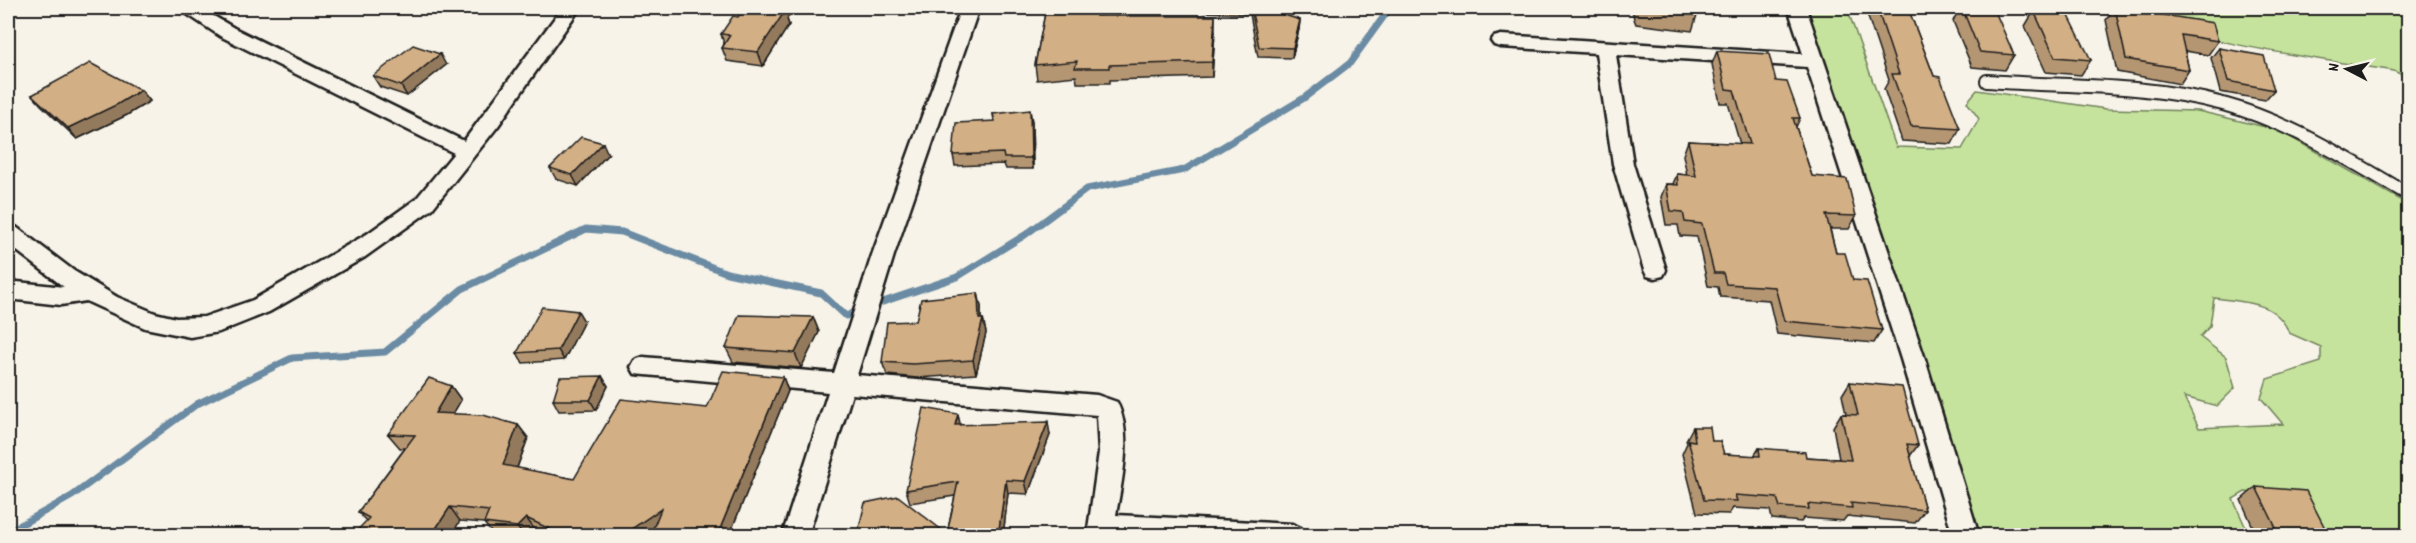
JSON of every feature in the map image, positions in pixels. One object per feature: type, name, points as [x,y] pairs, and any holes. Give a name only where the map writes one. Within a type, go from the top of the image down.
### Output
[{"type":"street","points":[[188,8],[227,32],[467,151]]},
{"type":"street","points":[[8,233],[112,305],[152,322],[177,328],[200,328],[220,322],[274,299],[385,234],[426,202],[467,151],[571,8]]},
{"type":"street","points":[[795,536],[872,291],[970,8]]},
{"type":"street","points":[[1797,8],[1913,359],[1966,536]]},
{"type":"street","points":[[1501,41],[1814,61]]},
{"type":"street","points":[[1605,48],[1623,165],[1655,270]]},
{"type":"street","points":[[8,290],[61,296],[91,291]]},
{"type":"street","points":[[643,367],[844,382],[1097,405],[1108,410],[1112,417],[1111,451],[1101,530],[1292,536]]},
{"type":"lane","points":[[1987,81],[2146,90],[2225,105],[2312,139],[2409,194]]},
{"type":"green space","points":[[1805,8],[1847,8],[1896,147],[1962,149],[1979,119],[1967,102],[1977,90],[2106,109],[2198,111],[2278,130],[2408,204],[2408,535],[2317,535],[2281,496],[2245,492],[2233,499],[2249,535],[1973,535],[1856,154]],"holes":[[[2214,298],[2248,302],[2268,309],[2284,322],[2289,333],[2321,347],[2321,362],[2267,379],[2261,398],[2283,424],[2199,428],[2184,397],[2217,406],[2235,388],[2226,357],[2200,337],[2210,326]]]},
{"type":"green space","points":[[2112,8],[2408,8],[2408,78],[2394,71],[2216,40],[2180,31]]},
{"type":"building","points":[[744,8],[781,8],[780,11],[785,11],[758,52],[722,48],[730,35],[721,34],[733,16],[738,17]]},
{"type":"building","points":[[1046,8],[1097,8],[1096,16],[1215,16],[1212,62],[1109,65],[1109,68],[1075,68],[1077,61],[1035,65]]},
{"type":"building","points":[[1251,8],[1282,8],[1281,14],[1300,20],[1293,48],[1259,47]]},
{"type":"building","points":[[1641,8],[1696,8],[1697,15]]},
{"type":"building","points":[[1877,8],[1908,8],[1934,76],[1940,77],[1960,129],[1911,126],[1892,74],[1899,74]]},
{"type":"building","points":[[1962,8],[1994,9],[2014,55],[1980,52]]},
{"type":"building","points":[[2115,8],[2213,23],[2218,41],[2181,35],[2189,70],[2126,59]]},
{"type":"building","points":[[2034,11],[2068,14],[2091,60],[2055,57]]},
{"type":"building","points":[[413,45],[440,54],[401,86],[373,76]]},
{"type":"building","points":[[2219,48],[2264,56],[2274,90],[2228,81]]},
{"type":"building","points":[[1717,51],[1769,54],[1776,81],[1787,82],[1800,118],[1793,118],[1812,176],[1847,179],[1856,216],[1826,215],[1836,253],[1845,253],[1853,280],[1867,281],[1882,330],[1784,321],[1775,287],[1726,284],[1723,273],[1714,273],[1702,224],[1685,222],[1683,212],[1671,211],[1666,184],[1678,185],[1677,174],[1696,176],[1688,141],[1750,144],[1734,90],[1726,89]]},
{"type":"building","points":[[90,63],[141,90],[68,128],[32,95]]},
{"type":"building","points":[[1030,110],[1031,158],[1004,158],[1003,153],[953,155],[956,123],[995,121],[993,114]]},
{"type":"building","points":[[581,137],[603,143],[572,175],[550,168]]},
{"type":"building","points":[[978,293],[979,319],[983,319],[973,360],[913,364],[882,362],[887,322],[916,321],[921,299]]},
{"type":"building","points":[[542,307],[578,311],[558,350],[517,353]]},
{"type":"building","points":[[739,315],[813,317],[795,353],[726,348]]},
{"type":"building","points":[[723,371],[783,377],[717,536],[650,536],[661,509],[621,536],[552,536],[554,531],[526,518],[517,527],[484,523],[489,511],[450,507],[431,536],[352,536],[369,518],[358,512],[415,435],[388,434],[429,378],[451,386],[435,413],[483,415],[518,425],[503,465],[574,479],[621,399],[707,408]]},
{"type":"building","points":[[602,376],[590,400],[553,400],[560,377]]},
{"type":"building","points":[[1850,382],[1902,387],[1918,445],[1907,444],[1925,510],[1851,503],[1852,508],[1808,504],[1809,509],[1780,507],[1777,498],[1735,495],[1737,501],[1704,500],[1688,440],[1695,441],[1693,427],[1710,427],[1712,441],[1720,441],[1724,454],[1760,456],[1759,448],[1805,452],[1806,457],[1851,460],[1841,414],[1858,415]]},
{"type":"building","points":[[924,408],[958,414],[955,425],[1048,422],[1025,481],[1006,480],[998,536],[857,536],[865,503],[898,496],[947,534],[958,482],[906,490]]},
{"type":"building","points":[[2256,487],[2306,491],[2329,536],[2280,536]]},
{"type":"waterway","points":[[871,306],[957,277],[1025,235],[1087,189],[1184,170],[1304,98],[1350,63],[1390,8]]},
{"type":"waterway","points":[[8,532],[72,496],[197,404],[292,358],[385,352],[462,289],[586,229],[622,232],[727,273],[821,293],[846,316],[861,310]]}]
